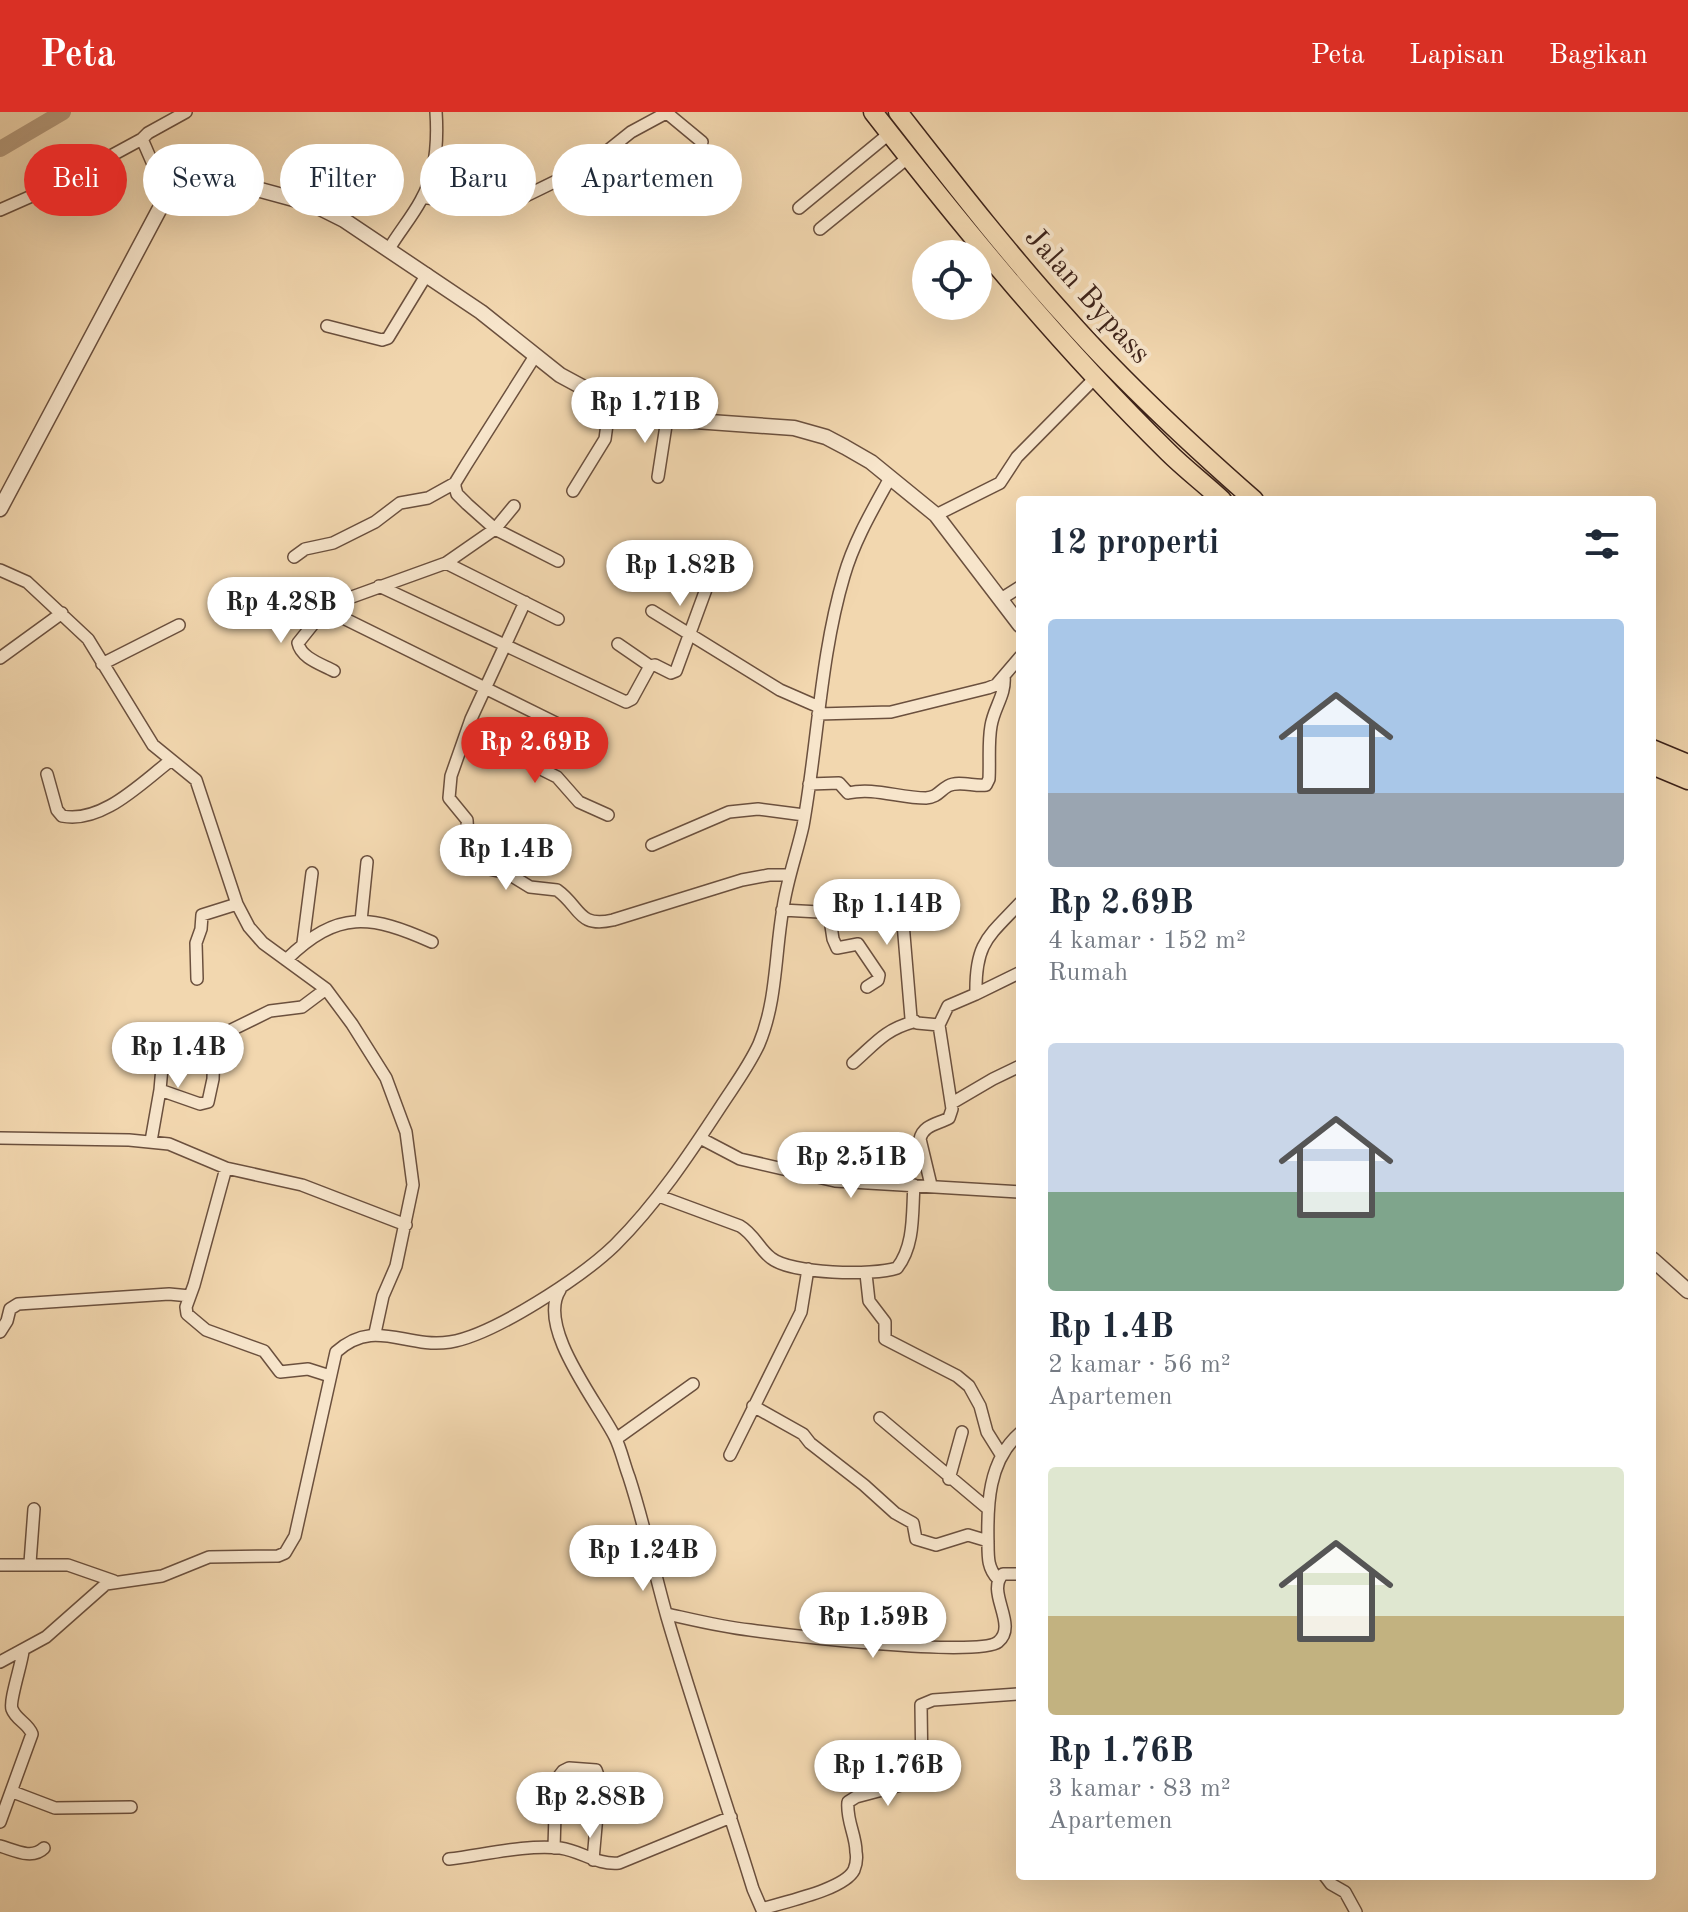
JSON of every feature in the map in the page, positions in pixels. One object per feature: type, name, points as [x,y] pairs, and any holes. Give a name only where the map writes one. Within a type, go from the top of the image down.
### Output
[{"type":"highway","name":"Jalan Bypass","points":[[873,112],[1004,261],[1250,496]]},
{"type":"highway","name":"Jalan Bypass","points":[[898,112],[1004,261],[1095,378],[1170,454],[1217,496]]},
{"type":"highway","points":[[1656,751],[1688,764]]},
{"type":"highway","points":[[1656,767],[1688,780]]},
{"type":"street","points":[[0,210],[59,184],[186,112]]},
{"type":"street","points":[[435,144],[436,112]]},
{"type":"street","points":[[536,191],[591,164],[631,132],[668,112],[702,142]]},
{"type":"street","points":[[799,208],[890,133]]},
{"type":"street","points":[[142,139],[144,144]]},
{"type":"street","points":[[820,229],[910,156]]},
{"type":"street","points":[[264,189],[312,204],[344,220],[481,312],[560,375],[610,402],[667,419],[794,428],[826,437],[845,447],[871,462],[936,515],[1016,620]]},
{"type":"street","points":[[389,249],[420,202]]},
{"type":"street","points":[[0,509],[156,216]]},
{"type":"street","points":[[327,326],[386,339],[427,274]]},
{"type":"street","points":[[294,557],[305,549],[333,543],[375,522],[400,503],[428,498],[455,483],[535,356]]},
{"type":"street","points":[[936,515],[1000,483],[1017,457],[1095,378]]},
{"type":"street","points":[[573,491],[605,439],[610,402]]},
{"type":"street","points":[[658,477],[667,419]]},
{"type":"street","points":[[0,1662],[46,1637],[98,1589],[114,1581],[162,1576],[209,1557],[271,1558],[285,1553],[295,1536],[333,1360],[340,1349],[375,1333],[418,1344],[468,1338],[563,1287],[614,1246],[659,1196],[759,1044],[769,1009],[782,910],[804,815],[818,711],[844,575],[860,533],[890,478]]},
{"type":"street","points":[[455,483],[457,494],[495,529],[558,561]]},
{"type":"street","points":[[334,671],[302,653],[298,643],[322,613],[354,594],[446,563],[495,529],[514,506]]},
{"type":"street","points":[[446,563],[558,619]]},
{"type":"street","points":[[0,570],[27,582],[88,639],[153,745],[170,761],[192,774],[237,904],[255,934],[326,989],[386,1078],[406,1132],[413,1185],[396,1266],[383,1296],[375,1333]]},
{"type":"street","points":[[618,644],[650,666],[655,665],[673,673],[682,660],[709,581]]},
{"type":"street","points":[[379,586],[623,702],[632,699],[650,666]]},
{"type":"street","points":[[1001,599],[1016,590]]},
{"type":"street","points":[[525,602],[471,719],[451,776],[448,793],[451,803],[468,822],[471,865],[507,873],[530,887],[557,890],[588,921],[598,923],[754,878],[790,875]]},
{"type":"street","points":[[327,610],[576,733]]},
{"type":"street","points":[[652,611],[818,711],[891,712],[988,688],[1016,662]]},
{"type":"street","points":[[0,658],[62,613]]},
{"type":"street","points":[[102,664],[179,625]]},
{"type":"street","points":[[809,784],[839,783],[848,793],[869,790],[921,798],[933,797],[950,785],[986,785],[989,779],[991,726],[995,709],[1004,694],[1004,676]]},
{"type":"street","points":[[467,732],[557,777],[579,802],[608,815]]},
{"type":"street","points":[[47,774],[57,810],[68,817],[94,813],[110,805],[170,761]]},
{"type":"street","points":[[652,845],[729,812],[758,809],[804,815]]},
{"type":"street","points":[[361,921],[367,862]]},
{"type":"street","points":[[303,943],[312,873]]},
{"type":"street","points":[[782,910],[829,913],[845,911],[862,901],[886,905],[899,915],[903,923],[909,1007],[913,1022]]},
{"type":"street","points":[[197,979],[196,943],[202,915],[237,904]]},
{"type":"street","points":[[976,994],[981,948],[1016,907]]},
{"type":"street","points":[[829,913],[837,948],[858,944],[879,975],[878,980],[867,987]]},
{"type":"street","points":[[286,960],[303,943],[328,928],[361,921],[388,924],[432,942]]},
{"type":"street","points":[[931,1185],[921,1133],[949,1118],[952,1103],[939,1025],[948,1006],[1016,974]]},
{"type":"street","points":[[160,1090],[200,1104],[208,1102],[213,1079],[214,1047],[219,1036],[270,1011],[302,1007],[326,989]]},
{"type":"street","points":[[853,1063],[876,1039],[892,1028],[913,1022],[939,1025]]},
{"type":"street","points":[[151,1141],[165,1033]]},
{"type":"street","points":[[952,1103],[1016,1068]]},
{"type":"street","points":[[0,1138],[169,1144],[226,1168],[302,1185],[406,1225]]},
{"type":"street","points":[[700,1138],[740,1159],[835,1181],[1016,1192]]},
{"type":"street","points":[[226,1168],[186,1307],[187,1314],[206,1330],[264,1351],[280,1372],[308,1369],[330,1376]]},
{"type":"street","points":[[659,1196],[740,1226],[749,1231],[769,1258],[792,1268],[866,1274],[897,1268],[905,1258],[914,1185]]},
{"type":"street","points":[[1656,1263],[1688,1291]]},
{"type":"street","points":[[730,1455],[801,1312],[808,1269]]},
{"type":"street","points":[[866,1274],[869,1301],[885,1322],[885,1339],[957,1376],[969,1386],[980,1406],[987,1432],[1002,1456]]},
{"type":"street","points":[[563,1287],[554,1302],[556,1329],[616,1439],[643,1522],[667,1614],[763,1910],[837,1885],[851,1874],[856,1849],[848,1818],[848,1802],[856,1797],[920,1780],[921,1705],[933,1700],[1016,1694]]},
{"type":"street","points":[[0,1332],[10,1309],[18,1304],[169,1294],[190,1296]]},
{"type":"street","points":[[616,1439],[693,1384]]},
{"type":"street","points":[[753,1406],[803,1434],[895,1513],[913,1523],[916,1539],[936,1545],[968,1535],[988,1541]]},
{"type":"street","points":[[880,1418],[987,1508]]},
{"type":"street","points":[[949,1479],[962,1432]]},
{"type":"street","points":[[667,1614],[748,1630],[925,1647],[993,1645],[1003,1636],[1005,1626],[998,1579],[991,1571],[987,1508],[991,1482],[1002,1456],[1016,1436]]},
{"type":"street","points":[[30,1563],[34,1509]]},
{"type":"street","points":[[0,1565],[68,1565],[114,1581]]},
{"type":"street","points":[[998,1579],[1003,1574],[1016,1574]]},
{"type":"street","points":[[0,1822],[32,1734],[11,1706],[23,1651]]},
{"type":"street","points":[[554,1848],[556,1780],[569,1768],[596,1770],[600,1781],[593,1860]]},
{"type":"street","points":[[13,1792],[55,1808],[131,1807]]},
{"type":"street","points":[[449,1859],[554,1848],[599,1863],[619,1863],[731,1817]]},
{"type":"street","points":[[0,1846],[31,1855],[38,1854],[44,1848]]},
{"type":"street","points":[[1328,1880],[1345,1892],[1356,1912]]},
{"type":"waterway","points":[[0,149],[63,112]]}]
